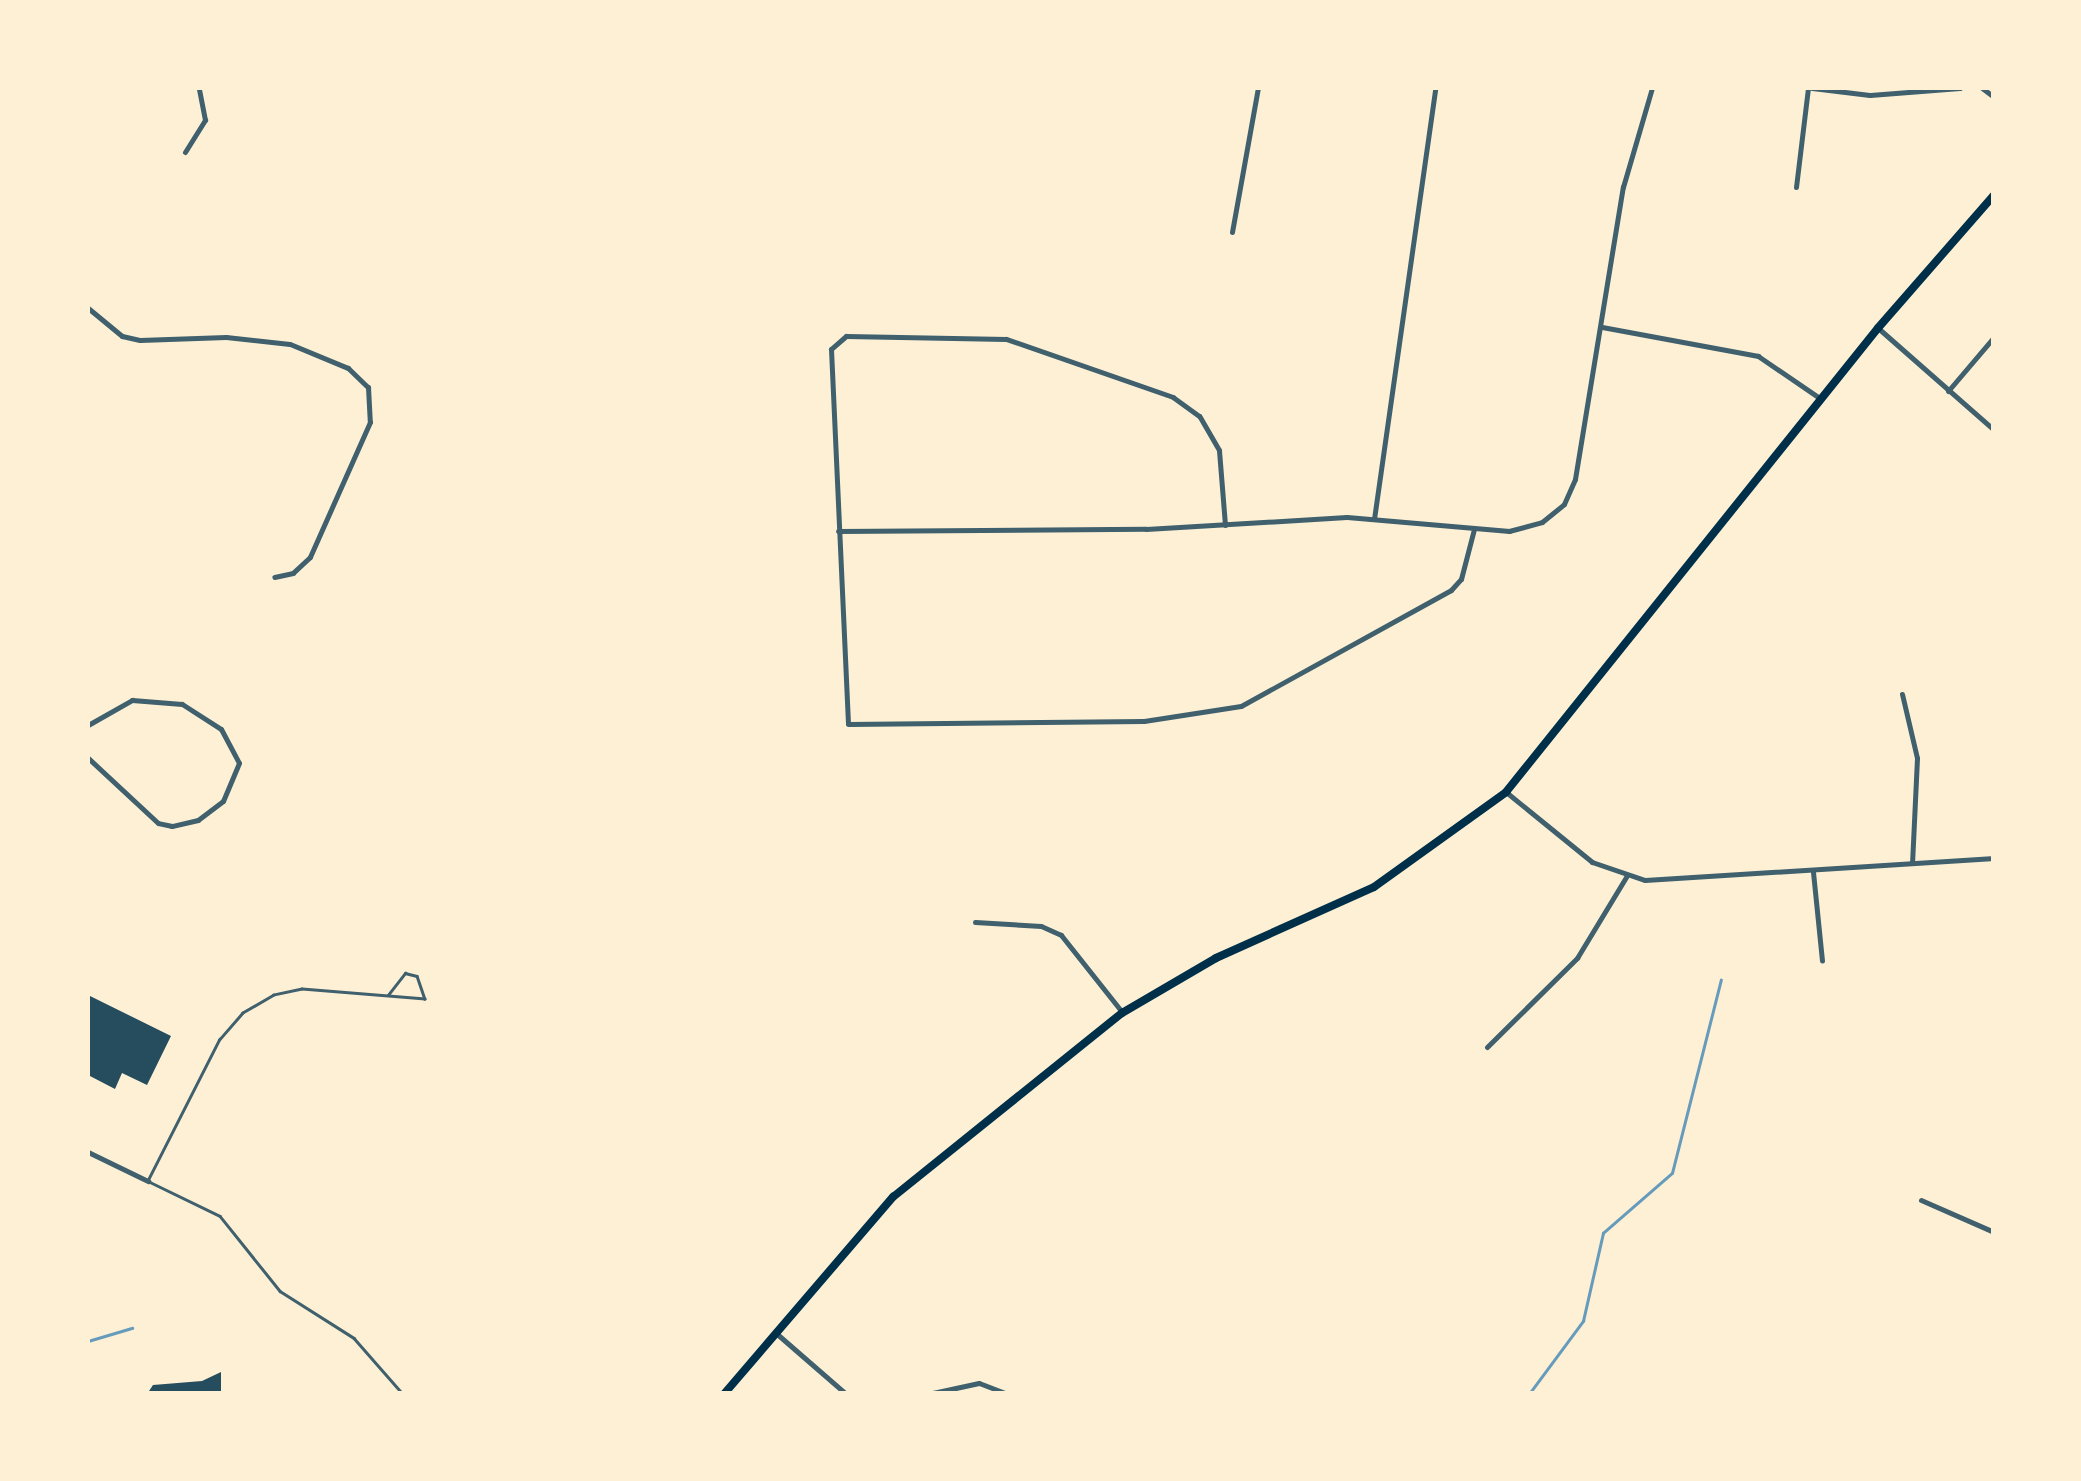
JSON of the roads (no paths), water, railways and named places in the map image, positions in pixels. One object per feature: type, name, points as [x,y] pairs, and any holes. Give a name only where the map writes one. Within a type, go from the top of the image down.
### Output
[{"type":"main road","points":[[724,1394],[893,1197],[1122,1013],[1216,958],[1390,878],[1506,792],[1878,328],[1994,195]]},
{"type":"street","points":[[185,152],[205,120],[199,88]]},
{"type":"street","points":[[1232,232],[1258,88]]},
{"type":"street","points":[[1374,519],[1436,88]]},
{"type":"street","points":[[838,531],[1374,519],[1474,530],[1523,530],[1564,504],[1575,479],[1623,187],[1652,88]]},
{"type":"street","points":[[1796,186],[1810,88],[1870,96],[1960,88]]},
{"type":"street","points":[[1982,88],[1994,98]]},
{"type":"street","points":[[88,308],[122,336],[140,340],[226,337],[290,344],[348,368],[368,387],[370,422],[310,557],[293,573],[274,576]]},
{"type":"street","points":[[1602,326],[1758,356],[1820,399]]},
{"type":"street","points":[[1878,328],[1994,430]]},
{"type":"street","points":[[1948,391],[1994,337]]},
{"type":"street","points":[[1226,525],[1215,440],[1199,416],[1173,396],[1006,339],[843,338],[828,356],[848,724],[1125,722],[1242,706],[1451,590],[1462,578],[1474,530]]},
{"type":"street","points":[[1902,694],[1917,758],[1912,864]]},
{"type":"street","points":[[88,725],[132,700],[182,704],[221,729],[239,762],[222,800],[198,820],[172,826],[158,822],[88,758]]},
{"type":"street","points":[[1506,792],[1592,862],[1626,877],[1664,882],[1994,858]]},
{"type":"street","points":[[1813,872],[1822,961]]},
{"type":"street","points":[[1486,1047],[1577,958],[1626,877]]},
{"type":"street","points":[[975,922],[1042,926],[1061,935],[1122,1013]]},
{"type":"street","points":[[88,1152],[148,1181]]},
{"type":"street","points":[[1920,1200],[1994,1232]]},
{"type":"street","points":[[775,1332],[846,1394]]},
{"type":"street","points":[[928,1394],[979,1383],[1007,1394]]},
{"type":"lane","points":[[388,995],[405,974],[417,976],[425,999],[290,990],[243,1013],[220,1039],[148,1181],[220,1216],[280,1291],[354,1338],[402,1394]]},
{"type":"waterway","points":[[1529,1394],[1583,1321],[1603,1233],[1672,1173],[1721,980]]},
{"type":"waterway","points":[[88,1341],[132,1328]]}]
